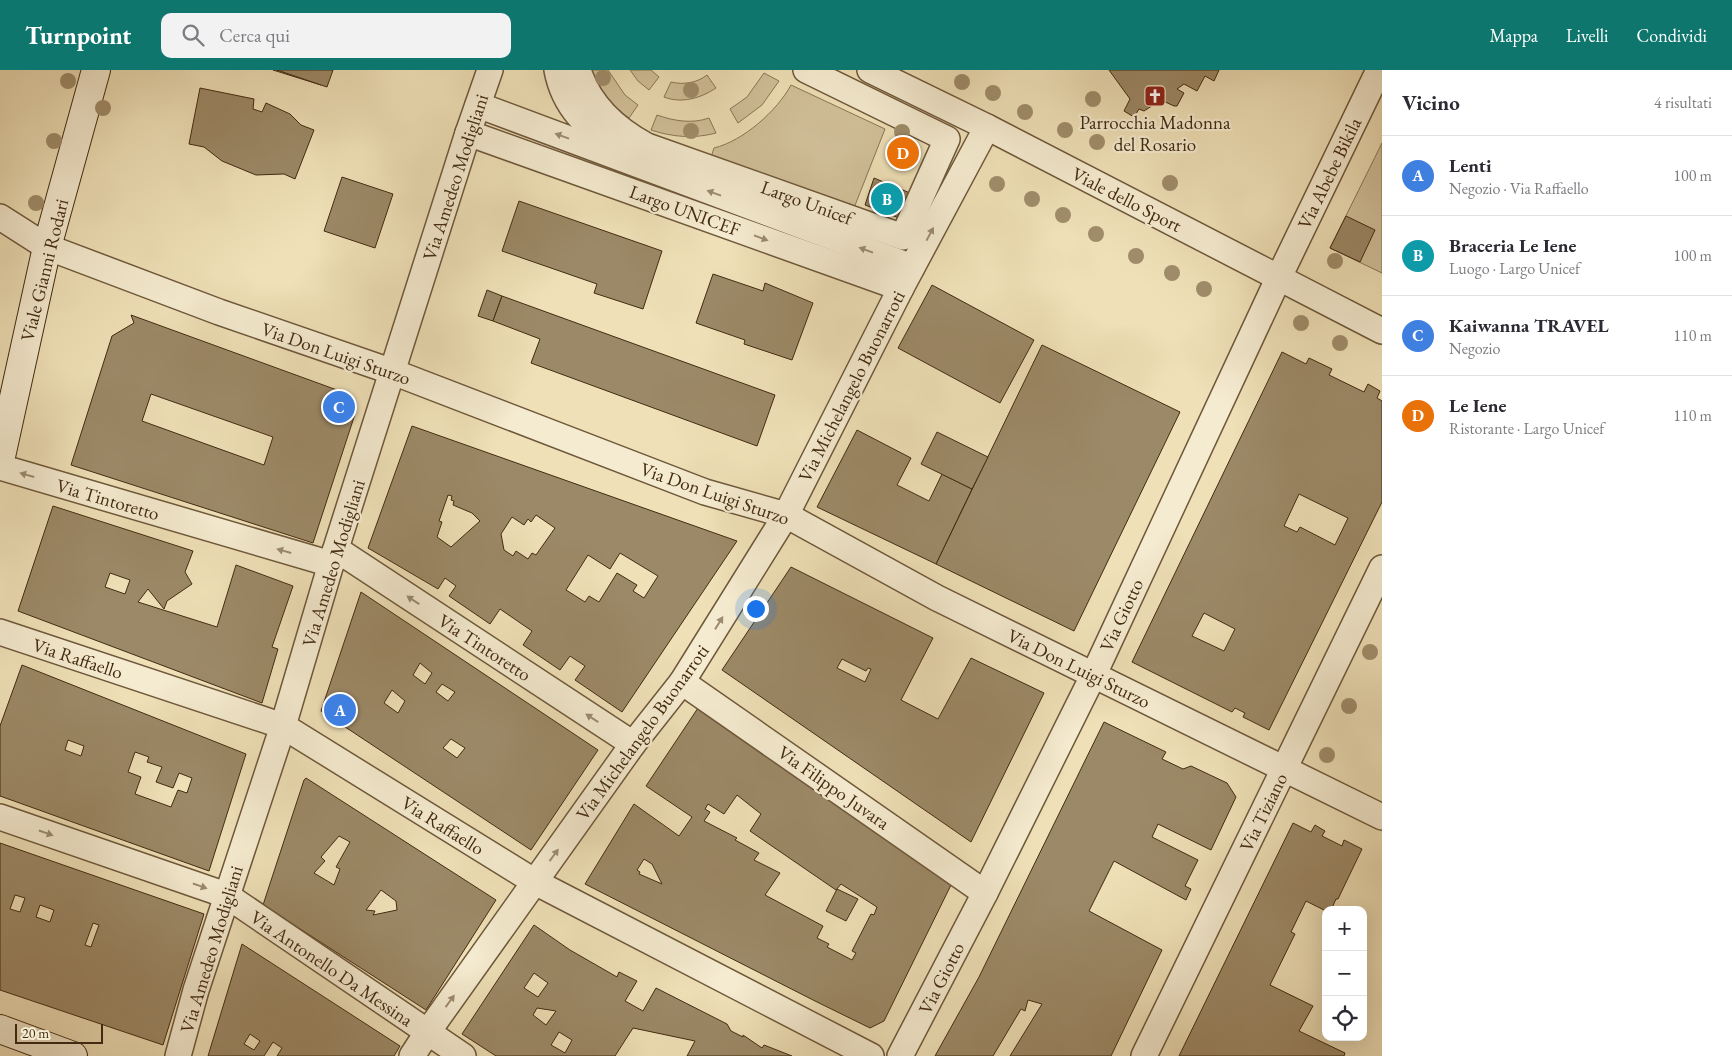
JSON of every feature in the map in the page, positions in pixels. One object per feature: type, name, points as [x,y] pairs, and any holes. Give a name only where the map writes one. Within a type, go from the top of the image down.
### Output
[{"type":"street","name":"Via Amedeo Modigliani","points":[[178,1056],[196,990],[226,895],[283,726],[334,557],[468,133],[490,70]]},
{"type":"street","name":"Largo UNICEF","points":[[557,70],[560,86],[577,116],[602,138],[640,166]]},
{"type":"street","name":"Largo Unicef","points":[[578,70],[589,94],[600,110],[614,124],[647,146],[903,236],[947,140],[806,70]]},
{"type":"street","name":"Viale dello Sport","points":[[870,70],[987,127],[1382,331]]},
{"type":"street","name":"Via Abebe Bikila","points":[[1279,277],[1379,70]]},
{"type":"street","name":"Viale Gianni Rodari","points":[[0,461],[47,246],[95,73]]},
{"type":"street","name":"Largo UNICEF","points":[[478,105],[640,166],[906,277]]},
{"type":"street","name":"Via Michelangelo Buonarroti","points":[[412,1056],[633,744],[682,682],[786,515],[906,277],[987,127]]},
{"type":"street","name":"Largo UNICEF","points":[[468,133],[906,277]]},
{"type":"street","name":"Via Don Luigi Sturzo","points":[[0,217],[47,246],[219,312],[393,372],[705,492],[786,515],[937,598],[1382,817]]},
{"type":"street","name":"Via Giotto","points":[[900,1056],[985,892],[1094,674],[1279,277]]},
{"type":"street","name":"Via Tintoretto","points":[[0,467],[334,557],[633,744]]},
{"type":"street","name":"Via Tiziano","points":[[1144,1056],[1382,568]]},
{"type":"street","name":"Via Raffaello","points":[[0,632],[283,726],[535,882],[871,1056]]},
{"type":"street","name":"Via Filippo Juvara","points":[[682,682],[985,892]]},
{"type":"street","name":"Via Antonello Da Messina","points":[[0,817],[226,895],[463,1056]]},
{"type":"street","points":[[0,1030],[73,1056]]},
{"type":"shaded area","points":[[591,70],[608,70],[625,95],[638,105],[629,118],[607,97]]},
{"type":"shaded area","points":[[630,70],[651,70],[659,77],[649,90],[638,81]]},
{"type":"shaded area","points":[[764,73],[779,81],[762,105],[738,123],[730,109],[747,97]]},
{"type":"shaded area","points":[[707,75],[716,88],[710,92],[684,100],[664,97],[671,82],[690,83]]},
{"type":"shaded area","points":[[791,85],[885,129],[852,213],[710,160],[714,148],[736,139],[768,115]]},
{"type":"shaded area","points":[[657,115],[683,121],[709,118],[716,133],[700,136],[683,136],[651,130]]},
{"type":"shaded area","points":[[1382,143],[1382,273],[1330,248]]},
{"type":"building","points":[[273,70],[326,70],[321,85]]},
{"type":"building","points":[[277,70],[333,70],[327,87]]},
{"type":"building","name":"Parrocchia Madonna del Rosario","points":[[1109,70],[1219,70],[1214,81],[1205,76],[1197,91],[1184,84],[1177,89],[1184,93],[1177,106],[1161,100],[1144,111],[1139,109],[1134,117],[1124,111],[1130,99]]},
{"type":"building","points":[[200,88],[254,99],[253,109],[262,112],[266,103],[290,114],[301,125],[314,130],[295,179],[284,174],[256,175],[222,161],[204,147],[189,144]]},
{"type":"building","points":[[342,177],[393,194],[375,248],[324,231]]},
{"type":"building","points":[[874,178],[910,193],[899,218],[865,205]]},
{"type":"building","points":[[519,201],[662,251],[643,309],[594,293],[597,284],[502,251]]},
{"type":"building","points":[[1346,216],[1375,230],[1360,262],[1330,248]]},
{"type":"building","points":[[713,274],[763,291],[765,283],[813,303],[792,360],[744,344],[745,340],[696,323]]},
{"type":"building","points":[[932,285],[1034,340],[1000,403],[898,348]]},
{"type":"building","points":[[487,290],[502,296],[493,321],[478,316]]},
{"type":"building","points":[[502,296],[775,395],[757,446],[531,363],[540,339],[493,321]]},
{"type":"building","points":[[131,315],[348,394],[344,404],[356,411],[313,543],[71,465],[112,336],[134,323]],"holes":[[[151,394],[273,437],[264,465],[142,421]]]},
{"type":"building","points":[[1042,345],[1180,412],[1074,631],[936,564]]},
{"type":"building","points":[[1282,352],[1306,364],[1309,358],[1332,369],[1329,375],[1364,392],[1368,384],[1380,391],[1377,398],[1382,401],[1382,502],[1269,730],[1243,717],[1245,713],[1235,708],[1232,712],[1132,662]],"holes":[[[1299,494],[1348,518],[1335,545],[1300,527],[1297,532],[1284,526]],[[1204,613],[1235,629],[1224,651],[1192,636]]]},
{"type":"building","points":[[412,426],[737,541],[622,712],[575,680],[585,666],[570,656],[560,670],[523,645],[532,631],[500,609],[490,624],[449,596],[456,586],[445,578],[438,589],[368,548]],"holes":[[[448,495],[452,496],[453,505],[472,513],[480,521],[451,547],[437,537],[442,522],[439,521]],[[536,515],[555,528],[536,555],[532,553],[528,559],[516,551],[513,556],[504,550],[501,534],[512,517],[524,525],[528,519],[531,522]],[[620,553],[658,576],[644,598],[633,591],[637,585],[617,573],[599,602],[589,596],[585,602],[566,590],[588,555],[610,569]]]},
{"type":"building","points":[[857,430],[911,458],[897,485],[929,501],[942,474],[972,489],[936,564],[817,507]]},
{"type":"building","points":[[937,432],[988,457],[972,489],[921,464]]},
{"type":"building","points":[[53,506],[193,551],[185,572],[192,584],[167,601],[164,609],[148,589],[138,602],[217,627],[236,565],[293,586],[272,647],[278,649],[262,703],[18,611]],"holes":[[[110,573],[130,580],[125,594],[105,587]]]},
{"type":"building","points":[[791,567],[933,638],[901,700],[938,719],[971,658],[1044,693],[971,842],[722,670]],"holes":[[[842,659],[866,671],[868,668],[871,669],[865,682],[837,668]]]},
{"type":"building","points":[[361,592],[598,750],[531,850],[321,711]],"holes":[[[420,663],[432,673],[425,684],[413,675]],[[442,684],[455,692],[448,701],[436,692]],[[392,690],[405,701],[398,713],[384,703]],[[451,739],[465,748],[457,758],[443,748]]]},
{"type":"building","points":[[22,665],[246,754],[209,871],[0,796],[0,726]],"holes":[[[68,740],[84,746],[81,756],[65,750]],[[135,752],[149,757],[147,762],[162,767],[156,782],[173,788],[179,773],[192,778],[187,793],[178,790],[171,807],[135,794],[141,777],[128,772]]]},
{"type":"building","points":[[698,708],[952,883],[884,1021],[870,1028],[585,884],[634,804],[679,836],[692,817],[646,786]],"holes":[[[737,795],[761,814],[750,831],[836,890],[841,884],[877,907],[874,915],[871,914],[852,951],[856,953],[852,960],[827,947],[829,944],[817,938],[823,926],[765,895],[780,873],[754,860],[759,853],[735,840],[737,838],[704,821],[710,812],[705,809],[708,804],[724,814]],[[644,859],[652,864],[662,884],[639,874],[640,872],[637,870]]]},
{"type":"building","points":[[1104,722],[1166,752],[1162,759],[1183,769],[1191,766],[1227,783],[1236,797],[1211,850],[1158,824],[1152,837],[1198,860],[1185,886],[1191,889],[1186,900],[1114,861],[1089,911],[1162,950],[1111,1056],[1010,1056],[1042,1004],[1028,1000],[1025,1011],[1021,1009],[993,1056],[935,1056],[979,977]]},
{"type":"building","points":[[306,778],[496,900],[426,1010],[263,905]],"holes":[[[339,836],[350,842],[336,867],[340,869],[334,885],[314,873],[325,861],[321,857]],[[381,890],[396,901],[397,910],[373,915],[375,911],[366,910]]]},
{"type":"building","points":[[1293,823],[1311,832],[1315,825],[1325,831],[1322,836],[1342,846],[1344,840],[1362,849],[1333,906],[1322,906],[1322,909],[1306,901],[1291,932],[1295,934],[1270,985],[1313,1006],[1299,1031],[1345,1053],[1344,1056],[1179,1056]]},
{"type":"building","points":[[0,843],[204,914],[163,1045],[0,990]],"holes":[[[15,895],[25,898],[20,912],[10,909]],[[40,905],[54,910],[50,922],[36,917]],[[93,923],[99,925],[91,947],[85,945]]]},
{"type":"building","points":[[837,889],[858,899],[846,921],[826,911]]},
{"type":"building","points":[[534,925],[570,950],[617,977],[619,972],[637,981],[625,1001],[643,1011],[656,988],[727,1024],[731,1031],[743,1037],[743,1035],[762,1048],[764,1045],[792,1056],[687,1056],[695,1041],[633,1028],[615,1056],[496,1056],[462,1034]],"holes":[[[534,973],[548,983],[538,997],[524,988]],[[537,1008],[556,1011],[546,1025],[533,1015]],[[559,1032],[572,1040],[565,1053],[551,1045]]]},
{"type":"building","points":[[242,944],[400,1046],[394,1056],[277,1056],[282,1048],[273,1042],[264,1056],[208,1056]],"holes":[[[250,1034],[260,1041],[254,1050],[244,1044]]]},
{"type":"place","name":"Parrocchia Madonna del Rosario","points":[[1155,96]]},
{"type":"place","name":"Le Iene","points":[[903,153]]},
{"type":"place","name":"Braceria Le Iene","points":[[887,199]]},
{"type":"place","name":"Kaiwanna TRAVEL","points":[[339,407]]},
{"type":"place","name":"Lenti","points":[[340,710]]}]
